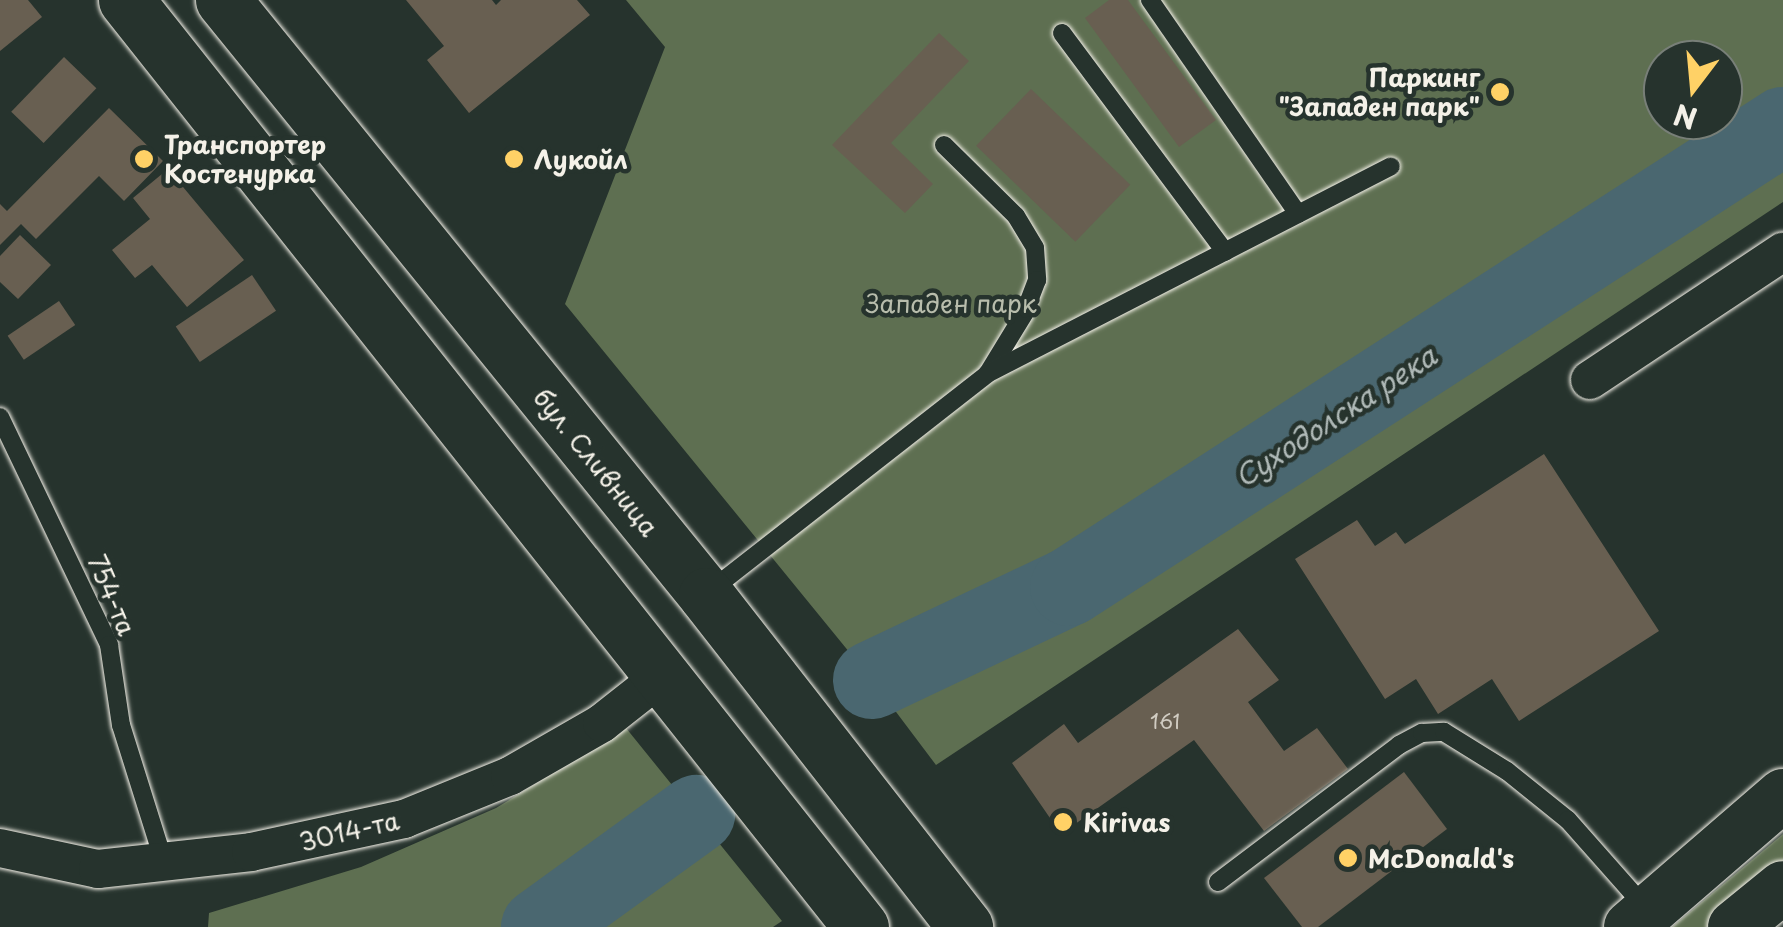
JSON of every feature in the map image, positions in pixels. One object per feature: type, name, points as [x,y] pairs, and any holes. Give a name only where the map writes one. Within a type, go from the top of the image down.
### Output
[{"type":"main road","points":[[126,0],[861,927]]},
{"type":"main road","name":"бул. Сливница","points":[[224,0],[706,595],[965,927]]},
{"type":"main road","points":[[1640,919],[1783,795]]},
{"type":"main road","points":[[1734,927],[1783,886]]},
{"type":"street","points":[[1590,380],[1783,252]]},
{"type":"street","name":"3014-та","points":[[0,848],[98,869],[252,852],[404,819],[510,776],[602,723],[662,675]]},
{"type":"lane","points":[[1150,0],[1298,214]]},
{"type":"lane","points":[[1062,34],[1225,252]]},
{"type":"lane","points":[[944,145],[1016,216],[1035,248],[1037,280],[1024,314],[987,374]]},
{"type":"lane","points":[[706,595],[987,374],[1391,166]]},
{"type":"lane","name":"754-та","points":[[0,417],[109,645],[122,725],[164,862]]},
{"type":"lane","points":[[1218,882],[1399,745],[1422,733],[1444,732],[1507,771],[1568,820],[1640,919]]},
{"type":"green space","name":"Западен парк","points":[[626,0],[1783,0],[1783,202],[936,765],[872,680],[565,304],[665,47]]},
{"type":"green space","points":[[626,728],[782,921],[773,927],[208,927],[209,913],[361,867],[496,808]]},
{"type":"green space","points":[[1783,834],[1783,863],[1707,927],[1672,927]]},
{"type":"building","points":[[0,0],[28,0],[42,17],[0,51]]},
{"type":"building","points":[[406,0],[492,0],[496,5],[501,0],[577,0],[590,15],[469,113],[427,60],[444,46]]},
{"type":"building","points":[[1109,0],[1128,0],[1216,120],[1179,147],[1085,18]]},
{"type":"building","points":[[939,33],[969,61],[891,143],[933,184],[905,213],[832,145]]},
{"type":"building","points":[[64,57],[96,88],[44,143],[11,112]]},
{"type":"building","points":[[1031,89],[1130,185],[1075,242],[976,146]]},
{"type":"building","points":[[109,108],[163,161],[124,201],[99,176],[36,239],[21,224],[0,245],[0,204],[7,211]]},
{"type":"building","points":[[168,169],[244,260],[187,307],[152,265],[135,278],[112,250],[150,219],[133,198]]},
{"type":"building","points":[[20,235],[51,265],[18,299],[0,282],[0,256]]},
{"type":"building","points":[[252,275],[276,311],[200,362],[176,326]]},
{"type":"building","points":[[59,301],[75,325],[24,360],[8,336]]},
{"type":"building","points":[[1544,454],[1659,631],[1519,721],[1492,679],[1438,714],[1416,679],[1385,699],[1295,559],[1357,520],[1375,546],[1396,532],[1405,544]]},
{"type":"building","points":[[1238,629],[1279,680],[1248,702],[1284,751],[1317,728],[1348,769],[1264,831],[1194,740],[1061,834],[1012,763],[1064,724],[1078,743]]},
{"type":"building","points":[[1404,772],[1447,829],[1318,927],[1302,927],[1264,878]]},
{"type":"waterway","name":"Суходолска река","points":[[872,680],[1069,587],[1783,126]]},
{"type":"waterway","name":"Суходолска река","points":[[540,927],[696,814]]},
{"type":"place","name":"Паркинг \"Западен парк\"","points":[[1500,92]]},
{"type":"place","name":"Транспортер Костенурка","points":[[144,159]]},
{"type":"place","name":"Лукойл","points":[[514,159]]},
{"type":"place","name":"Kirivas","points":[[1063,822]]},
{"type":"place","name":"McDonald's","points":[[1348,858]]}]
